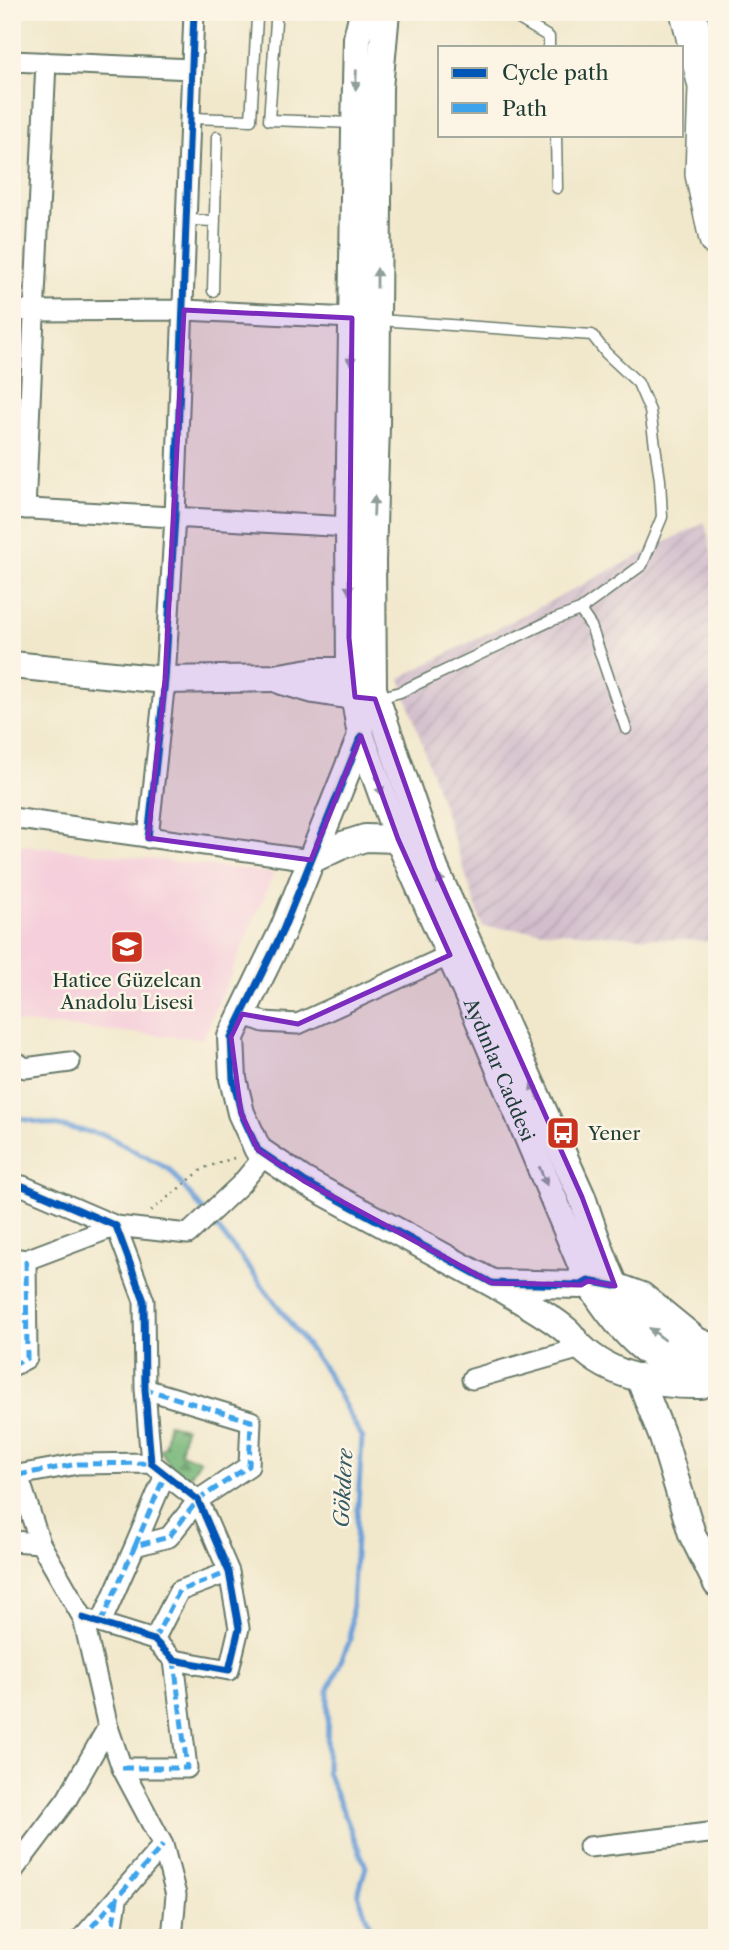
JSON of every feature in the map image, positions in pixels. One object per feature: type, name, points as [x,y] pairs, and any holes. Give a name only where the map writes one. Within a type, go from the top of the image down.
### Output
[{"type":"highway","points":[[688,12],[717,133]]},
{"type":"highway","points":[[706,88],[703,174],[717,239]]},
{"type":"main road","points":[[362,671],[372,561],[355,123],[358,38],[363,12]]},
{"type":"main road","points":[[274,678],[314,690],[365,698],[349,527],[386,12]]},
{"type":"main road","points":[[12,665],[165,680],[274,678],[316,671],[362,671]]},
{"type":"main road","name":"Aydınlar Caddesi","points":[[365,698],[362,736],[398,839],[450,955],[584,1283],[628,1337],[649,1355],[680,1371],[716,1378]]},
{"type":"main road","name":"Aydınlar Caddesi","points":[[365,698],[435,869],[582,1197],[599,1250],[627,1310],[716,1378]]},
{"type":"main road","points":[[362,736],[283,930],[231,1037],[233,1079],[241,1113],[262,1152],[304,1181],[492,1283],[574,1339],[599,1361],[639,1377],[674,1386],[716,1378]]},
{"type":"main road","points":[[311,860],[365,838],[398,839]]},
{"type":"main road","points":[[492,1283],[584,1283],[615,1286],[642,1296],[697,1341],[717,1349]]},
{"type":"main road","points":[[574,1339],[568,1310],[584,1283]]},
{"type":"main road","points":[[639,1377],[663,1438],[692,1534],[717,1584]]},
{"type":"street","points":[[148,838],[165,680],[175,516],[194,12]]},
{"type":"street","points":[[12,61],[192,69]]},
{"type":"street","points":[[46,62],[34,312],[19,508],[349,527]]},
{"type":"street","points":[[12,310],[184,310],[364,319]]},
{"type":"street","points":[[12,818],[311,860]]},
{"type":"street","points":[[242,1014],[264,1022],[298,1024],[450,955]]},
{"type":"street","points":[[12,1059],[26,1068],[70,1062]]},
{"type":"street","points":[[12,1187],[23,1186],[116,1226],[188,1234],[240,1185],[262,1152]]},
{"type":"street","points":[[12,1366],[27,1358],[19,1259],[116,1226]]},
{"type":"street","points":[[92,1620],[135,1546],[158,1469],[145,1389],[144,1301],[116,1226]]},
{"type":"street","points":[[472,1379],[574,1339]]},
{"type":"street","points":[[135,1546],[169,1537],[198,1500],[249,1466],[251,1421],[145,1389]]},
{"type":"street","points":[[92,1620],[154,1640],[174,1660],[229,1670],[239,1628],[229,1572],[198,1500],[158,1469],[78,1464],[15,1473],[40,1543],[92,1620],[108,1727],[122,1768],[163,1845],[176,1895],[172,1938]]},
{"type":"street","points":[[12,1541],[40,1543]]},
{"type":"street","points":[[154,1640],[179,1591],[229,1572]]},
{"type":"street","points":[[122,1768],[187,1768],[174,1660]]},
{"type":"street","points":[[12,1872],[67,1799],[108,1727]]},
{"type":"street","points":[[589,1847],[717,1832]]},
{"type":"street","points":[[82,1938],[163,1845]]},
{"type":"street","points":[[111,1938],[117,1899]]},
{"type":"lane","points":[[507,12],[549,37],[550,46]]},
{"type":"lane","points":[[191,118],[251,120],[257,18]]},
{"type":"lane","points":[[276,21],[269,120],[355,123]]},
{"type":"lane","points":[[556,136],[557,188]]},
{"type":"lane","points":[[213,291],[218,137]]},
{"type":"lane","points":[[187,220],[215,221]]},
{"type":"lane","points":[[364,319],[592,335],[606,353],[638,383],[650,411],[660,480],[662,517],[642,565],[580,610],[465,660],[400,692],[365,698]]},
{"type":"lane","points":[[580,610],[591,626],[626,729]]},
{"type":"path","points":[[156,1209],[204,1168],[262,1152]]},
{"type":"highlighted area","points":[[184,310],[352,318],[349,638],[355,697],[375,699],[435,869],[582,1197],[615,1286],[588,1281],[581,1285],[492,1283],[304,1181],[258,1150],[241,1113],[231,1037],[242,1014],[298,1024],[450,955],[398,839],[361,736],[311,860],[148,838],[165,680]]},
{"type":"shaded area","points":[[705,522],[717,578],[717,942],[483,927],[400,678]]},
{"type":"shaded area","name":"Hatice Güzelcan Anadolu Lisesi","points":[[15,844],[274,873],[203,1039],[12,1022],[12,866]]},
{"type":"green space","points":[[168,1424],[185,1428],[180,1453],[200,1460],[190,1476],[178,1477],[160,1450],[165,1446]]},
{"type":"waterway","name":"Gökdere","points":[[12,1117],[105,1135],[169,1169],[241,1257],[326,1371],[362,1438],[350,1640],[328,1691],[327,1772],[366,1867],[358,1894],[374,1938]]},
{"type":"marked path","points":[[12,1366],[27,1358],[26,1260]]},
{"type":"marked path","points":[[101,1623],[135,1546],[169,1537],[198,1500],[249,1466],[251,1421],[145,1389]]},
{"type":"marked path","points":[[18,1475],[78,1464],[151,1463]]},
{"type":"marked path","points":[[135,1546],[165,1475]]},
{"type":"marked path","points":[[154,1640],[179,1591],[229,1572]]},
{"type":"marked path","points":[[122,1768],[187,1768],[174,1660]]},
{"type":"marked path","points":[[82,1938],[163,1845]]},
{"type":"marked path","points":[[111,1938],[117,1899]]},
{"type":"cycle path","points":[[148,838],[165,680],[175,516],[194,12]]},
{"type":"cycle path","points":[[361,736],[283,930],[231,1037],[233,1079],[241,1113],[258,1150],[304,1181],[492,1283],[581,1285],[588,1281],[615,1286]]},
{"type":"cycle path","points":[[12,1187],[23,1186],[116,1226],[144,1301],[145,1389],[151,1463],[198,1500],[229,1572],[239,1628],[229,1670],[174,1660],[154,1640],[83,1618]]},
{"type":"place","name":"Hatice Güzelcan Anadolu Lisesi","points":[[127,947]]},
{"type":"place","name":"Yener","points":[[563,1133]]}]
